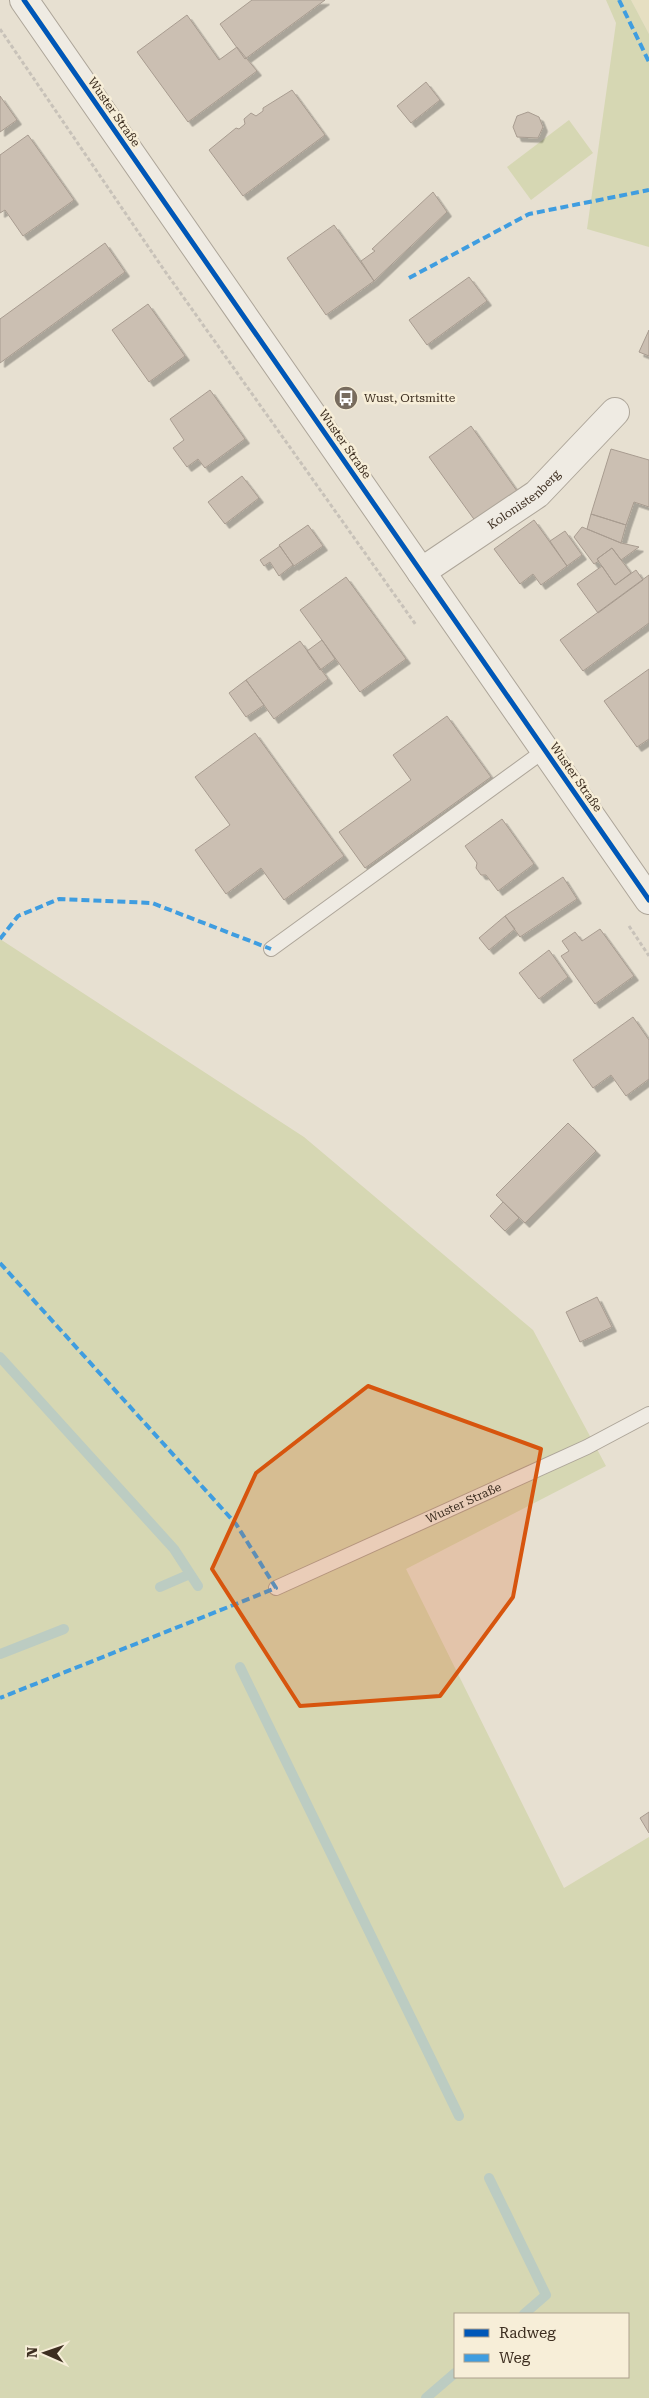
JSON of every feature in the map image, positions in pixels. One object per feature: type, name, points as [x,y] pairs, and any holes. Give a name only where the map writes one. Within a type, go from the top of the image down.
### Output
[{"type":"street","name":"Wuster Straße","points":[[24,0],[649,900]]},
{"type":"street","name":"Kolonistenberg","points":[[421,572],[537,494],[615,412]]},
{"type":"lane","points":[[272,949],[545,750]]},
{"type":"lane","name":"Wuster Straße","points":[[276,1588],[587,1447],[649,1414]]},
{"type":"path","points":[[0,29],[162,267],[421,632]]},
{"type":"path","points":[[624,919],[649,956]]},
{"type":"highlighted area","points":[[368,1386],[541,1449],[513,1597],[440,1696],[300,1706],[212,1569],[256,1473]]},
{"type":"shaded area","points":[[631,0],[649,0],[649,34]]},
{"type":"green space","points":[[606,0],[631,0],[649,34],[649,247],[587,229],[616,23]]},
{"type":"green space","points":[[569,120],[593,153],[531,200],[507,167]]},
{"type":"green space","points":[[0,939],[304,1137],[533,1330],[606,1466],[406,1569],[564,1888],[649,1837],[649,2398],[0,2398]]},
{"type":"building","points":[[252,0],[325,0],[245,59],[220,24]]},
{"type":"building","points":[[187,15],[219,60],[237,47],[257,71],[188,122],[137,52]]},
{"type":"building","points":[[426,82],[440,100],[411,123],[397,106]]},
{"type":"building","points":[[292,90],[325,135],[243,196],[209,150],[236,128],[239,129],[245,124],[244,119],[251,113],[256,116],[263,111],[263,108]]},
{"type":"building","points":[[0,96],[17,120],[0,132]]},
{"type":"building","points":[[528,112],[539,117],[543,127],[538,138],[517,137],[513,127],[517,116]]},
{"type":"building","points":[[28,135],[74,200],[23,236],[5,210],[0,213],[0,155]]},
{"type":"building","points":[[433,192],[447,212],[374,281],[361,261],[375,251],[372,249]]},
{"type":"building","points":[[334,225],[374,281],[326,315],[287,258]]},
{"type":"building","points":[[105,243],[125,272],[0,363],[0,319]]},
{"type":"building","points":[[469,277],[487,301],[427,345],[409,320]]},
{"type":"building","points":[[148,304],[185,356],[149,382],[112,330]]},
{"type":"building","points":[[649,330],[649,356],[639,352]]},
{"type":"building","points":[[210,390],[245,439],[205,468],[198,459],[187,467],[173,448],[184,440],[170,419]]},
{"type":"building","points":[[471,426],[517,491],[476,522],[429,457]]},
{"type":"building","points":[[611,449],[649,460],[649,507],[634,502],[626,525],[591,514]]},
{"type":"building","points":[[242,476],[259,498],[225,524],[208,502]]},
{"type":"building","points":[[591,514],[626,525],[621,543],[587,529]]},
{"type":"building","points":[[534,520],[567,566],[541,585],[533,574],[520,584],[494,549]]},
{"type":"building","points":[[308,525],[323,546],[294,566],[279,545]]},
{"type":"building","points":[[582,527],[621,543],[639,547],[621,560],[612,548],[597,559],[599,561],[594,564],[574,537]]},
{"type":"building","points":[[565,531],[582,555],[567,566],[550,541]]},
{"type":"building","points":[[280,546],[293,565],[279,576],[270,562],[264,566],[260,560]]},
{"type":"building","points":[[612,548],[631,573],[615,585],[597,559]]},
{"type":"building","points":[[602,566],[615,585],[636,570],[643,580],[598,613],[577,584]]},
{"type":"building","points":[[649,575],[649,623],[583,671],[560,640]]},
{"type":"building","points":[[346,577],[406,659],[360,692],[300,610]]},
{"type":"building","points":[[322,640],[335,659],[320,670],[307,651]]},
{"type":"building","points":[[300,641],[328,679],[274,719],[246,680]]},
{"type":"building","points":[[649,669],[649,739],[637,747],[604,701]]},
{"type":"building","points":[[246,680],[264,705],[246,717],[229,693]]},
{"type":"building","points":[[447,716],[491,777],[365,868],[339,832],[411,780],[393,755]]},
{"type":"building","points":[[255,733],[344,856],[284,900],[261,868],[226,894],[195,850],[230,825],[195,777]]},
{"type":"building","points":[[502,819],[534,864],[498,891],[486,875],[481,875],[476,868],[477,863],[465,846]]},
{"type":"building","points":[[563,877],[577,899],[520,937],[505,916]]},
{"type":"building","points":[[505,916],[515,929],[489,950],[479,938]]},
{"type":"building","points":[[600,929],[634,976],[595,1004],[561,956],[569,951],[562,941],[575,932],[582,941]]},
{"type":"building","points":[[549,950],[568,977],[539,999],[519,973]]},
{"type":"building","points":[[633,1017],[649,1040],[649,1079],[626,1096],[611,1075],[593,1088],[573,1060]]},
{"type":"building","points":[[568,1123],[596,1151],[525,1223],[496,1195]]},
{"type":"building","points":[[503,1202],[519,1218],[505,1231],[490,1216]]},
{"type":"building","points":[[597,1297],[612,1327],[580,1342],[566,1312]]},
{"type":"building","points":[[649,1812],[649,1833],[640,1818]]},
{"type":"waterway","points":[[0,1357],[174,1549],[198,1586]]},
{"type":"waterway","points":[[160,1587],[190,1574]]},
{"type":"waterway","points":[[0,1654],[64,1629]]},
{"type":"waterway","points":[[240,1667],[459,2116]]},
{"type":"waterway","points":[[489,2178],[546,2295],[525,2313]]},
{"type":"waterway","points":[[426,2398],[454,2374]]},
{"type":"marked path","points":[[619,0],[649,62]]},
{"type":"marked path","points":[[409,278],[529,214],[649,190]]},
{"type":"marked path","points":[[0,939],[18,916],[59,899],[152,903],[271,949]]},
{"type":"marked path","points":[[0,1263],[236,1524],[276,1588],[0,1698]]},
{"type":"cycle path","points":[[24,0],[649,900]]},
{"type":"place","name":"Wust, Ortsmitte","points":[[346,398]]}]
